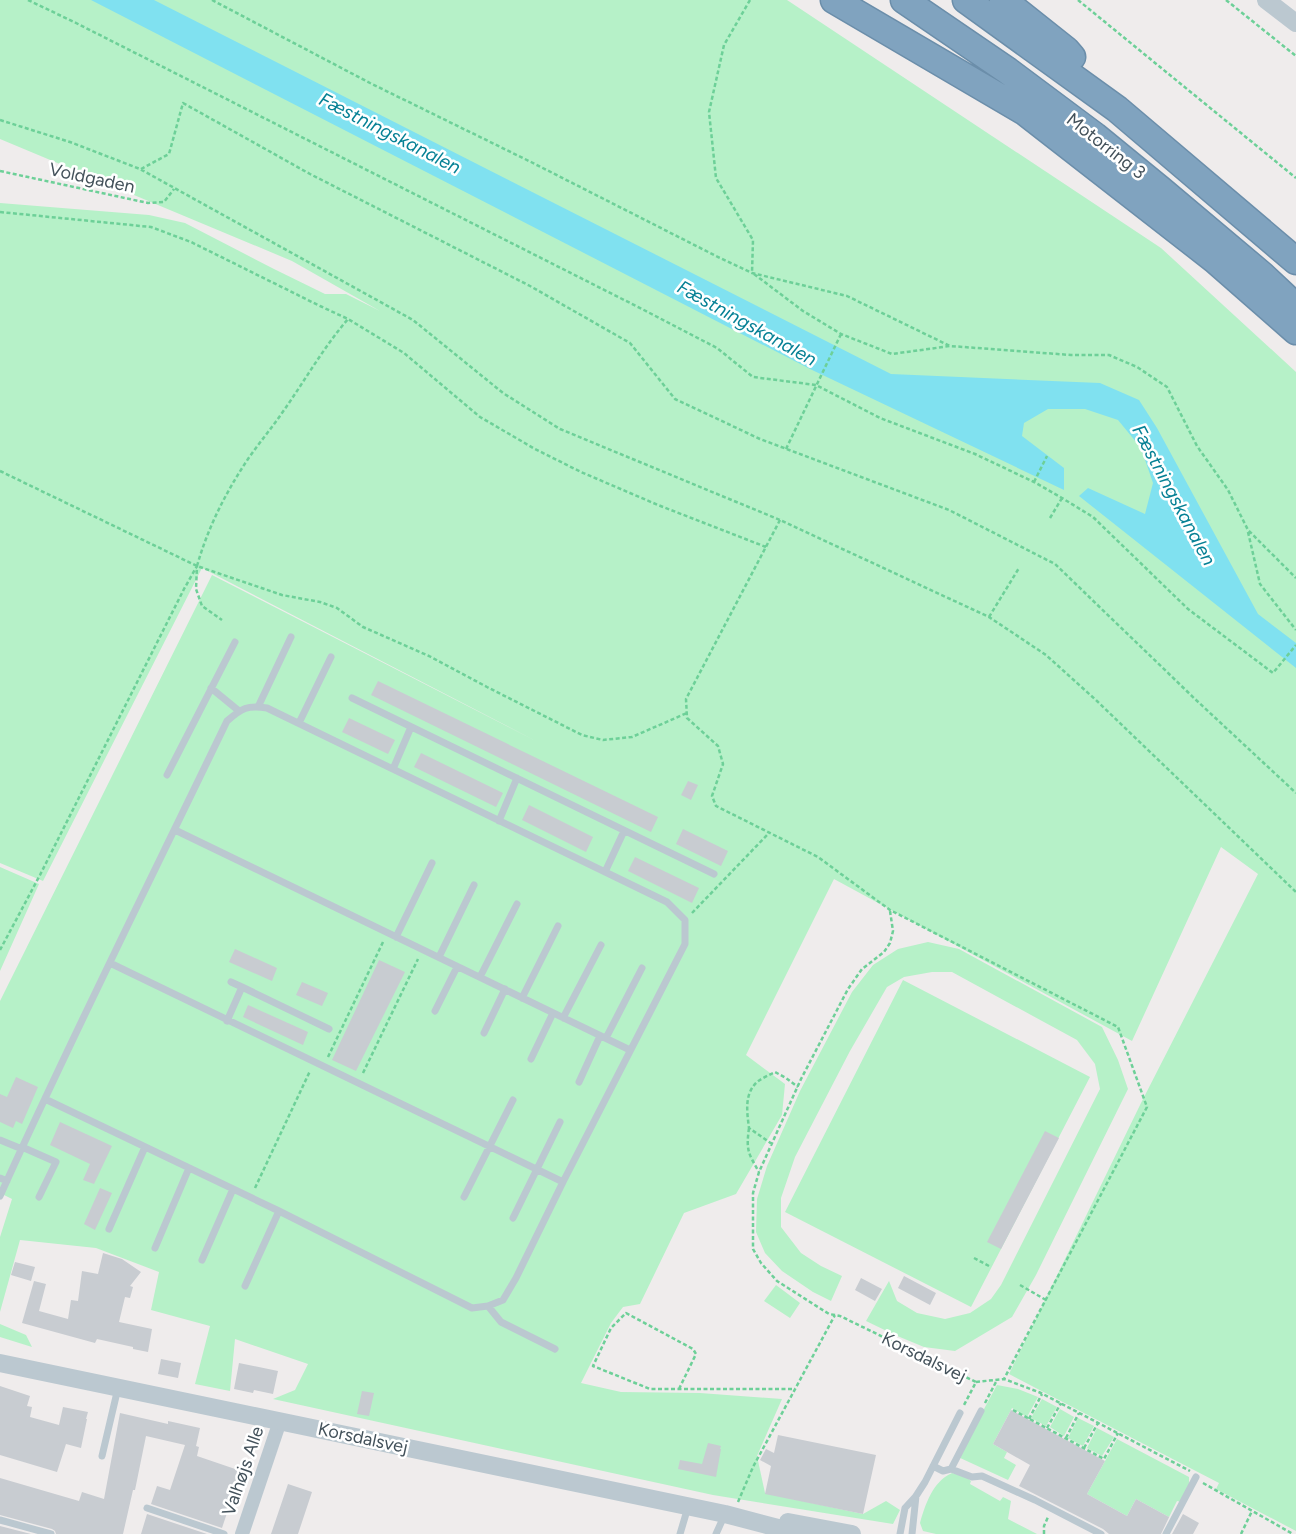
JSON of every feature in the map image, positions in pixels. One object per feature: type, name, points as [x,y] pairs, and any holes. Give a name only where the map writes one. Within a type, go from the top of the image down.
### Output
[{"type":"highway","points":[[834,0],[1025,112],[1215,260],[1296,331]]},
{"type":"highway","name":"Motorring 3","points":[[904,0],[1008,71],[1095,136],[1255,269],[1296,307]]},
{"type":"highway","name":"Motorring 3","points":[[966,0],[1116,109],[1296,261]]},
{"type":"highway","points":[[1003,0],[1066,50],[1116,109]]},
{"type":"street","points":[[1266,0],[1296,23]]},
{"type":"street","name":"Korsdalsvej","points":[[0,1363],[688,1506],[801,1534]]},
{"type":"street","name":"Valhøjs Alle","points":[[242,1534],[280,1421]]},
{"type":"street","name":"Korsdalsvej","points":[[729,1515],[770,1519],[852,1534]]},
{"type":"lane","points":[[258,707],[291,637]]},
{"type":"lane","points":[[167,775],[236,642]]},
{"type":"lane","points":[[299,723],[331,657]]},
{"type":"lane","points":[[211,688],[239,711]]},
{"type":"lane","points":[[352,698],[714,874]]},
{"type":"lane","points":[[0,1196],[4,1180],[22,1148],[44,1099],[227,721],[239,711],[248,707],[267,708],[667,902],[685,920],[685,944],[516,1278],[503,1300],[488,1306],[472,1308],[232,1188],[44,1099]]},
{"type":"lane","points":[[393,769],[411,727]]},
{"type":"lane","points":[[499,821],[517,778]]},
{"type":"lane","points":[[175,830],[630,1050]]},
{"type":"lane","points":[[605,872],[624,830]]},
{"type":"lane","points":[[396,937],[432,863]]},
{"type":"lane","points":[[439,957],[474,885]]},
{"type":"lane","points":[[480,977],[517,904]]},
{"type":"lane","points":[[522,998],[558,926]]},
{"type":"lane","points":[[564,1018],[601,946]]},
{"type":"lane","points":[[110,963],[563,1182]]},
{"type":"lane","points":[[436,1011],[457,967]]},
{"type":"lane","points":[[578,1082],[642,968]]},
{"type":"lane","points":[[231,982],[329,1029]]},
{"type":"lane","points":[[227,1021],[242,987]]},
{"type":"lane","points":[[484,1034],[505,990]]},
{"type":"lane","points":[[531,1059],[553,1013]]},
{"type":"lane","points":[[464,1197],[513,1100]]},
{"type":"lane","points":[[513,1218],[560,1122]]},
{"type":"lane","points":[[0,1140],[56,1162],[38,1197]]},
{"type":"lane","points":[[108,1229],[145,1147]]},
{"type":"lane","points":[[155,1248],[189,1168]]},
{"type":"lane","points":[[202,1260],[232,1188]]},
{"type":"lane","points":[[245,1286],[279,1211]]},
{"type":"lane","points":[[488,1306],[501,1322],[555,1349]]},
{"type":"lane","points":[[102,1456],[118,1387]]},
{"type":"lane","points":[[951,1469],[981,1411]]},
{"type":"lane","points":[[900,1534],[905,1508],[916,1496],[960,1413]]},
{"type":"lane","points":[[933,1466],[943,1471],[951,1469],[972,1477],[982,1476],[1101,1534]]},
{"type":"lane","points":[[1166,1534],[1196,1477]]},
{"type":"lane","points":[[912,1534],[916,1496]]},
{"type":"lane","points":[[680,1534],[688,1506]]},
{"type":"lane","points":[[147,1508],[224,1534]]},
{"type":"lane","points":[[716,1534],[729,1515]]},
{"type":"lane","points":[[0,1520],[51,1534]]},
{"type":"path","points":[[28,0],[642,309],[717,348],[753,377],[816,385],[880,418],[975,454],[1034,482],[1093,517],[1188,609],[1273,673],[1296,645]]},
{"type":"path","points":[[212,0],[370,83],[752,273],[803,311],[841,334],[892,354],[950,346],[1071,355],[1109,355],[1137,367],[1167,387],[1197,446],[1228,490],[1248,530],[1260,584],[1296,630]]},
{"type":"path","points":[[750,0],[724,45],[709,112],[716,178],[753,240],[752,273]]},
{"type":"path","points":[[1078,0],[1296,178]]},
{"type":"path","points":[[1226,0],[1296,56]]},
{"type":"path","points":[[140,169],[169,154],[183,103],[310,174],[530,286],[622,338],[630,343],[675,399],[760,439],[948,510],[1055,564],[1296,793]]},
{"type":"path","points":[[0,120],[70,142],[140,169],[413,320],[503,393],[560,429],[780,520],[989,617],[1046,655],[1296,892]]},
{"type":"path","name":"Voldgaden","points":[[0,171],[148,203],[164,202],[174,189]]},
{"type":"path","points":[[0,212],[150,227],[191,242],[348,319],[404,353],[480,417],[534,449],[581,472],[658,505],[766,547]]},
{"type":"path","points":[[752,273],[847,296],[950,346]]},
{"type":"path","points":[[0,950],[197,566],[204,543],[225,496],[249,458],[336,333],[348,319]]},
{"type":"path","points":[[786,449],[841,334]]},
{"type":"path","points":[[1034,482],[1047,456]]},
{"type":"path","points":[[0,471],[197,566],[282,595],[306,598],[338,608],[363,627],[429,656],[487,688],[582,735],[603,740],[632,737],[687,714]]},
{"type":"path","points":[[1050,518],[1062,498]]},
{"type":"path","points":[[780,520],[686,699],[687,718],[718,746],[723,764],[712,796],[716,806],[818,857],[890,910],[1118,1027],[1147,1107],[1004,1379]]},
{"type":"path","points":[[1248,530],[1296,578]]},
{"type":"path","points":[[197,566],[196,589],[202,606],[222,620]]},
{"type":"path","points":[[989,617],[1020,568]]},
{"type":"path","points":[[685,920],[769,832]]},
{"type":"path","name":"Korsdalsvej","points":[[890,910],[893,931],[890,943],[884,952],[862,969],[848,989],[798,1088],[759,1172],[753,1193],[753,1248],[761,1263],[777,1281],[829,1314],[840,1316],[976,1382],[960,1413]]},
{"type":"path","points":[[323,1067],[388,933]]},
{"type":"path","points":[[358,1084],[422,950]]},
{"type":"path","points":[[250,1197],[313,1062]]},
{"type":"path","points":[[759,1172],[748,1154],[747,1148],[749,1128],[747,1103],[749,1093],[758,1081],[775,1072],[798,1088]]},
{"type":"path","points":[[749,1128],[772,1144]]},
{"type":"path","points":[[974,1258],[990,1266]]},
{"type":"path","points":[[1020,1285],[1046,1300]]},
{"type":"path","points":[[679,1389],[696,1354],[693,1349],[626,1312],[611,1328],[594,1366],[650,1389],[679,1389],[795,1389]]},
{"type":"path","points":[[729,1515],[753,1466],[835,1315]]},
{"type":"path","points":[[976,1382],[1004,1379],[1042,1393],[1189,1470],[1202,1483],[1292,1534]]},
{"type":"path","points":[[981,1411],[997,1380]]},
{"type":"path","points":[[1029,1419],[1042,1393]]},
{"type":"path","points":[[1047,1428],[1061,1403]]},
{"type":"path","points":[[1013,1410],[1104,1459],[1118,1433]]},
{"type":"path","points":[[1066,1438],[1079,1413]]},
{"type":"path","points":[[1084,1448],[1098,1422]]},
{"type":"path","points":[[1044,1534],[1044,1526],[1052,1509]]},
{"type":"path","points":[[1241,1534],[1252,1511]]},
{"type":"green space","points":[[0,0],[787,0],[1161,248],[1296,372],[1296,1531],[1216,1489],[1219,1483],[1009,1374],[1141,1103],[1258,874],[1221,847],[1132,1041],[834,879],[746,1055],[785,1084],[782,1115],[736,1194],[684,1213],[640,1304],[623,1307],[611,1323],[581,1383],[621,1392],[700,1393],[782,1399],[757,1456],[765,1493],[863,1514],[886,1501],[900,1510],[893,1524],[713,1495],[273,1399],[295,1390],[308,1364],[235,1339],[230,1391],[195,1384],[210,1326],[151,1310],[159,1272],[96,1248],[20,1240],[0,1312],[0,1237],[12,1199],[0,1193],[0,1001],[212,575],[536,741],[202,568],[43,881],[0,863],[0,203],[149,215],[185,223],[325,294],[346,294],[380,311],[292,261],[0,139]]},
{"type":"green space","points":[[0,867],[39,884],[0,971]]},
{"type":"green space","points":[[928,942],[959,949],[1102,1027],[1118,1060],[1128,1089],[1036,1275],[1012,1317],[955,1351],[924,1347],[866,1321],[889,1281],[897,1301],[917,1313],[945,1319],[970,1313],[991,1299],[1001,1285],[1100,1089],[1095,1064],[1077,1040],[952,972],[932,972],[904,977],[887,987],[850,1051],[795,1157],[781,1198],[781,1227],[801,1253],[821,1266],[842,1276],[831,1301],[813,1292],[782,1271],[765,1253],[756,1232],[757,1199],[767,1166],[800,1091],[852,992],[873,965],[898,949]]},
{"type":"green space","points":[[903,980],[1090,1077],[971,1307],[785,1212]]},
{"type":"green space","points":[[776,1285],[800,1303],[790,1318],[764,1301]]},
{"type":"green space","points":[[0,1324],[26,1335],[32,1347],[0,1337]]},
{"type":"green space","points":[[997,1385],[1018,1389],[1038,1397],[1027,1417],[1012,1408],[993,1444],[1007,1452],[1004,1458],[1016,1465],[1008,1480],[958,1457]]},
{"type":"green space","points":[[1042,1399],[1057,1407],[1046,1426],[1031,1418]]},
{"type":"green space","points":[[1060,1409],[1074,1417],[1064,1436],[1050,1427]]},
{"type":"green space","points":[[1078,1418],[1094,1426],[1083,1446],[1068,1438]]},
{"type":"green space","points":[[1097,1428],[1114,1437],[1102,1456],[1087,1448]]},
{"type":"green space","points":[[1117,1439],[1189,1477],[1189,1484],[1181,1502],[1177,1501],[1169,1517],[1136,1499],[1127,1516],[1087,1494]]},
{"type":"green space","points":[[952,1473],[965,1476],[971,1481],[970,1484],[1000,1501],[1003,1497],[1011,1501],[1008,1519],[1037,1534],[936,1534],[923,1531],[920,1523],[931,1494],[945,1477]]},
{"type":"water","name":"Fæstningskanalen","points":[[91,0],[154,0],[891,374],[1100,383],[1139,400],[1157,428],[1258,614],[1296,643],[1296,668],[1079,496],[1088,488],[1145,514],[1153,483],[1141,448],[1118,420],[1085,409],[1048,409],[1024,423],[1022,436],[1064,468],[1064,490],[810,369]]},
{"type":"building","points":[[378,681],[658,817],[651,832],[371,695]]},
{"type":"building","points":[[349,718],[395,740],[388,754],[342,732]]},
{"type":"building","points":[[421,753],[503,793],[496,807],[414,767]]},
{"type":"building","points":[[688,781],[698,785],[691,800],[681,795]]},
{"type":"building","points":[[529,805],[593,837],[586,852],[522,820]]},
{"type":"building","points":[[683,829],[728,851],[721,866],[676,844]]},
{"type":"building","points":[[635,857],[699,888],[692,903],[628,871]]},
{"type":"building","points":[[235,949],[277,968],[272,981],[229,962]]},
{"type":"building","points":[[379,960],[405,972],[356,1071],[332,1060]]},
{"type":"building","points":[[302,982],[328,993],[322,1006],[296,995]]},
{"type":"building","points":[[248,1005],[308,1032],[303,1045],[243,1017]]},
{"type":"building","points":[[16,1077],[38,1087],[22,1124],[16,1121],[13,1128],[0,1122],[0,1094],[7,1097]]},
{"type":"building","points":[[60,1122],[112,1146],[94,1184],[83,1180],[90,1164],[50,1145]]},
{"type":"building","points":[[1045,1131],[1059,1138],[1001,1249],[987,1242]]},
{"type":"building","points":[[100,1188],[112,1193],[95,1230],[84,1224]]},
{"type":"building","points":[[103,1253],[122,1259],[141,1272],[130,1286],[133,1287],[130,1298],[125,1297],[119,1322],[152,1329],[148,1352],[97,1339],[95,1343],[22,1323],[34,1281],[46,1284],[39,1311],[68,1319],[71,1300],[78,1301],[82,1271],[98,1274]]},
{"type":"building","points":[[15,1262],[35,1267],[31,1281],[11,1275]]},
{"type":"building","points":[[904,1276],[936,1293],[930,1305],[898,1288]]},
{"type":"building","points":[[861,1278],[882,1289],[875,1301],[855,1290]]},
{"type":"building","points":[[161,1359],[181,1363],[178,1378],[158,1374]]},
{"type":"building","points":[[239,1363],[278,1371],[273,1394],[254,1390],[253,1393],[234,1389]]},
{"type":"building","points":[[0,1386],[30,1396],[27,1406],[32,1407],[30,1417],[59,1425],[63,1407],[88,1412],[81,1448],[66,1444],[57,1472],[0,1455]]},
{"type":"building","points":[[362,1391],[374,1393],[369,1416],[357,1414]]},
{"type":"building","points":[[1011,1410],[1105,1461],[1087,1494],[1127,1516],[1136,1499],[1169,1517],[1173,1509],[1161,1534],[1109,1534],[1103,1529],[1019,1486],[1030,1465],[993,1444]]},
{"type":"building","points":[[120,1413],[168,1424],[168,1421],[200,1428],[196,1446],[199,1447],[197,1456],[241,1471],[222,1528],[151,1504],[157,1486],[170,1490],[185,1445],[146,1436],[135,1490],[133,1490],[123,1534],[56,1534],[52,1529],[0,1515],[0,1478],[79,1501],[82,1492],[104,1499]]},
{"type":"building","points":[[778,1435],[876,1455],[863,1514],[765,1494],[771,1466],[760,1460],[766,1449],[774,1453]]},
{"type":"building","points":[[708,1443],[721,1446],[716,1477],[678,1469],[680,1460],[702,1464]]},
{"type":"building","points":[[288,1484],[312,1492],[298,1534],[271,1534]]},
{"type":"building","points":[[147,1514],[207,1534],[141,1534]]},
{"type":"building","points":[[1183,1514],[1199,1523],[1193,1534],[1172,1534]]},
{"type":"building","points":[[0,1526],[31,1534],[0,1534]]}]
